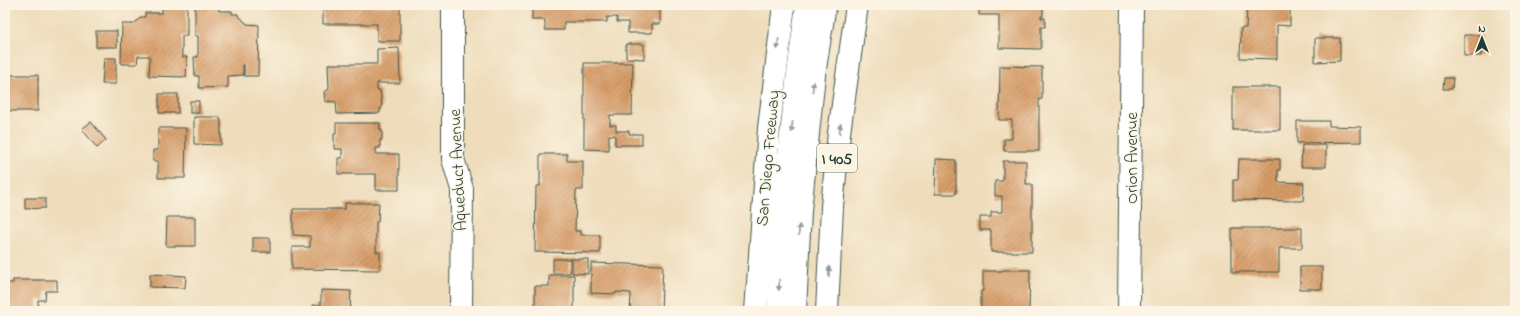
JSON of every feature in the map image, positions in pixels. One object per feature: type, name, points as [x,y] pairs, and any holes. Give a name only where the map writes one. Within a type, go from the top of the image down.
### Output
[{"type":"main road","name":"Aqueduct Avenue","points":[[453,5],[453,159],[462,188],[461,311]]},
{"type":"main road","name":"San Diego Freeway","points":[[756,311],[769,128],[784,5]]},
{"type":"main road","points":[[778,311],[787,172],[798,64],[807,5]]},
{"type":"main road","points":[[795,311],[800,211],[814,75],[825,5]]},
{"type":"main road","name":"I 405","points":[[827,311],[832,207],[839,133],[857,5]]},
{"type":"main road","name":"Orion Avenue","points":[[1130,311],[1132,5]]},
{"type":"building","points":[[162,5],[187,5],[187,36],[182,36],[182,57],[187,57],[186,77],[149,76],[150,56],[138,56],[137,64],[121,64],[122,24],[134,24],[141,17],[145,17],[145,13],[162,13]]},
{"type":"building","points":[[195,5],[219,5],[219,11],[232,11],[232,14],[238,14],[238,16],[247,24],[259,25],[258,76],[244,76],[243,64],[243,75],[228,76],[228,87],[199,88],[199,76],[195,76],[194,57],[198,57],[198,36],[195,36]]},
{"type":"building","points":[[323,5],[400,6],[400,41],[377,41],[377,24],[323,24]]},
{"type":"building","points":[[532,5],[660,5],[660,24],[652,24],[652,33],[628,33],[628,22],[617,22],[617,17],[607,17],[607,22],[564,22],[564,30],[545,30],[545,20],[532,20]]},
{"type":"building","points":[[979,5],[1043,5],[1043,16],[1041,16],[1041,18],[1045,18],[1045,27],[1041,27],[1041,49],[999,48],[999,15],[979,15]]},
{"type":"building","points":[[1247,5],[1272,5],[1272,8],[1290,9],[1290,26],[1277,25],[1277,59],[1240,58],[1241,28],[1246,28]]},
{"type":"building","points":[[96,31],[117,31],[117,47],[96,47]]},
{"type":"building","points":[[5,33],[7,33],[7,53],[5,53]]},
{"type":"building","points":[[1464,35],[1480,35],[1481,56],[1464,56]]},
{"type":"building","points":[[1315,38],[1340,38],[1340,61],[1315,62]]},
{"type":"building","points":[[626,44],[644,44],[644,59],[626,58]]},
{"type":"building","points":[[399,48],[400,83],[377,83],[377,90],[380,90],[381,97],[382,108],[380,109],[380,113],[337,114],[336,102],[325,101],[324,92],[329,89],[328,64],[377,64],[377,49]]},
{"type":"building","points":[[104,58],[116,58],[116,84],[102,84]]},
{"type":"building","points":[[584,63],[633,63],[632,115],[610,115],[610,125],[616,125],[616,131],[629,131],[629,134],[642,134],[642,145],[615,145],[615,135],[609,135],[609,150],[584,149]]},
{"type":"building","points":[[5,66],[7,66],[7,75],[38,75],[38,111],[5,111]]},
{"type":"building","points":[[1000,66],[1042,67],[1042,99],[1039,99],[1039,151],[1004,151],[1004,139],[1012,139],[1012,120],[999,120]]},
{"type":"building","points":[[1444,78],[1453,78],[1452,89],[1443,89]]},
{"type":"building","points":[[1233,87],[1280,87],[1280,130],[1233,130]]},
{"type":"building","points":[[159,94],[178,94],[178,113],[159,113]]},
{"type":"building","points":[[190,101],[199,101],[199,113],[190,113]]},
{"type":"building","points":[[194,117],[220,117],[221,145],[194,144]]},
{"type":"building","points":[[1297,121],[1329,121],[1329,126],[1361,127],[1361,142],[1297,143]]},
{"type":"building","points":[[91,122],[106,140],[97,148],[82,129]]},
{"type":"building","points":[[336,123],[380,123],[382,140],[380,140],[380,148],[376,148],[376,154],[399,154],[399,190],[376,190],[376,174],[338,174],[338,158],[342,158],[342,149],[334,149]]},
{"type":"building","points":[[158,128],[186,128],[185,178],[158,178],[158,161],[153,161],[153,150],[158,150]]},
{"type":"building","points":[[1302,145],[1326,145],[1326,167],[1301,167]]},
{"type":"building","points":[[540,154],[567,154],[567,161],[583,161],[583,190],[576,190],[575,231],[581,231],[581,235],[600,235],[600,253],[535,252],[536,186],[540,186]]},
{"type":"building","points":[[936,159],[956,160],[956,194],[935,194]]},
{"type":"building","points":[[1239,159],[1280,159],[1278,182],[1304,183],[1303,201],[1233,200],[1233,180],[1238,180]]},
{"type":"building","points":[[1003,161],[1026,161],[1026,184],[1032,184],[1032,252],[991,252],[991,230],[980,230],[980,217],[991,217],[991,212],[1002,212],[1002,196],[995,196],[995,181],[1003,181]]},
{"type":"building","points":[[25,198],[45,198],[45,208],[25,209]]},
{"type":"building","points":[[345,203],[379,203],[378,222],[376,222],[376,252],[380,252],[380,270],[292,269],[292,247],[310,247],[310,236],[293,235],[293,209],[345,209]]},
{"type":"building","points":[[167,217],[195,217],[195,246],[166,246]]},
{"type":"building","points":[[1232,228],[1302,228],[1302,248],[1279,248],[1279,272],[1232,272]]},
{"type":"building","points":[[253,238],[270,238],[270,252],[253,252]]},
{"type":"building","points":[[553,259],[570,259],[570,273],[553,273]]},
{"type":"building","points":[[572,259],[588,259],[588,274],[572,273]]},
{"type":"building","points":[[591,263],[663,265],[661,311],[630,311],[631,293],[591,293]]},
{"type":"building","points":[[1300,267],[1322,267],[1322,289],[1300,289]]},
{"type":"building","points":[[1030,270],[1029,311],[981,311],[983,271]]},
{"type":"building","points":[[150,274],[186,276],[185,288],[150,287]]},
{"type":"building","points":[[549,275],[574,275],[574,311],[535,311],[535,286],[549,286]]},
{"type":"building","points":[[13,280],[57,280],[57,291],[46,291],[45,300],[38,300],[38,311],[6,311],[5,283],[13,283]]},
{"type":"building","points":[[321,290],[351,291],[350,311],[313,311],[313,305],[321,305]]}]
